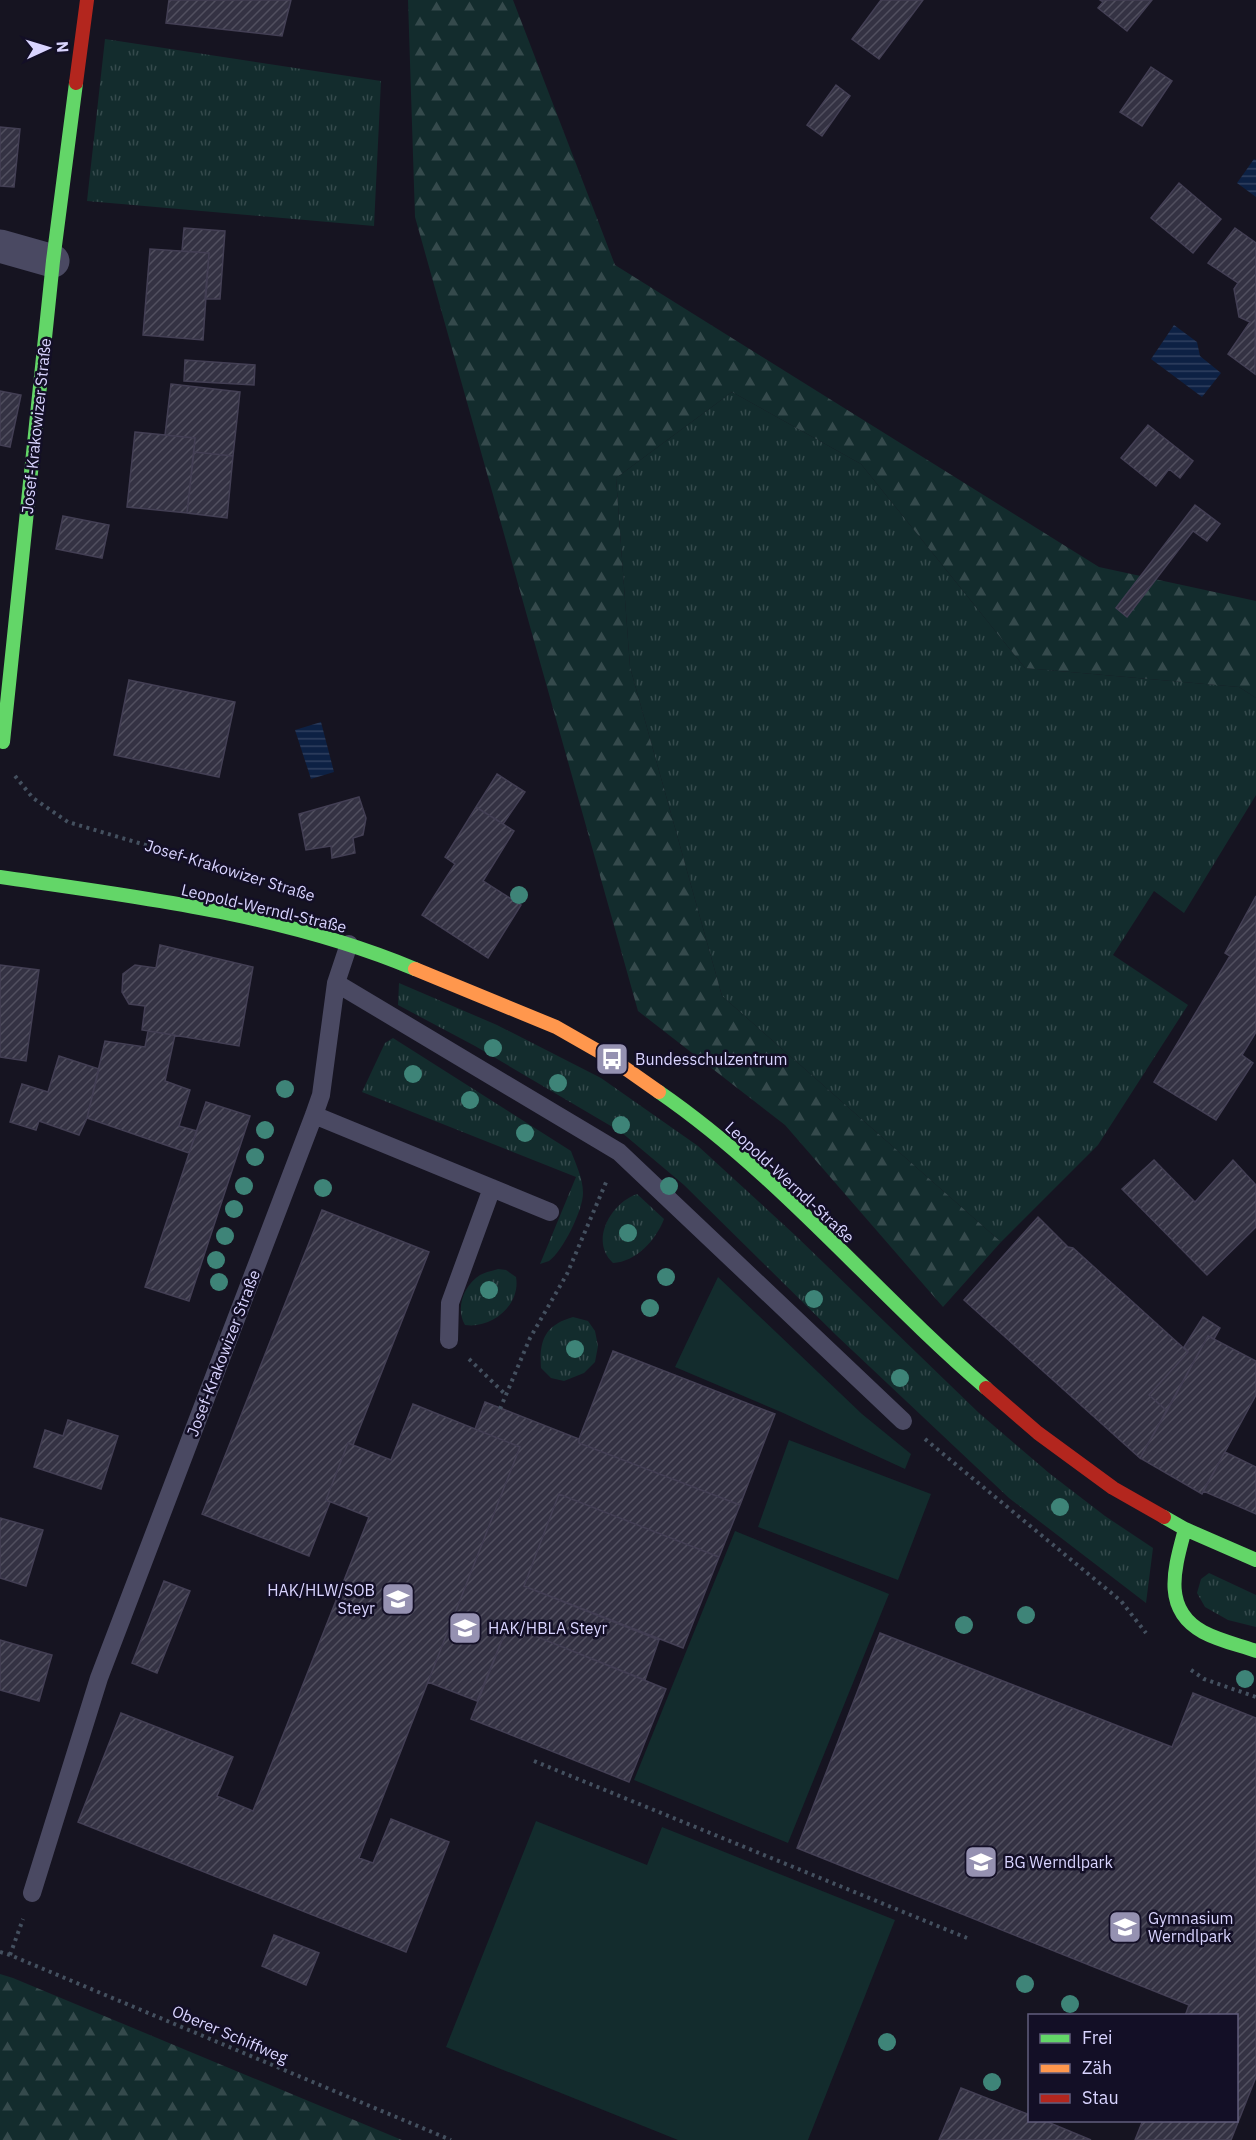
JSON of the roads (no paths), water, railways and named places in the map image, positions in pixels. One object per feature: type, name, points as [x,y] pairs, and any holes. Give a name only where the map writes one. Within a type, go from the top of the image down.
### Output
[{"type":"street","name":"Josef-Krakowizer Straße","points":[[3,742],[53,261],[87,0]]},
{"type":"street","points":[[0,246],[53,261]]},
{"type":"street","name":"Leopold-Werndl-Straße","points":[[0,877],[111,892],[253,919],[350,944],[556,1027],[612,1059],[684,1109],[758,1170],[968,1373],[1038,1434],[1113,1488],[1185,1529],[1256,1560]]},
{"type":"street","points":[[1185,1529],[1174,1569],[1173,1597],[1183,1616],[1202,1632],[1256,1651]]},
{"type":"lane","name":"Josef-Krakowizer Straße","points":[[32,1893],[99,1678],[321,1095],[336,983],[350,944]]},
{"type":"lane","points":[[336,983],[619,1152],[903,1421]]},
{"type":"lane","points":[[314,1115],[550,1212]]},
{"type":"lane","points":[[449,1340],[450,1303],[492,1188]]},
{"type":"water","points":[[1254,159],[1256,160],[1256,197],[1237,183]]},
{"type":"water","points":[[1174,325],[1197,342],[1200,356],[1221,373],[1202,397],[1151,359]]},
{"type":"water","points":[[321,722],[334,772],[311,779],[295,730]]},
{"type":"place","name":"Bundesschulzentrum","points":[[612,1059]]},
{"type":"place","name":"HAK/HLW/SOB Steyr","points":[[398,1599]]},
{"type":"place","name":"HAK/HBLA Steyr","points":[[465,1628]]},
{"type":"place","name":"BG Werndlpark","points":[[981,1862]]},
{"type":"place","name":"Gymnasium Werndlpark","points":[[1125,1927]]}]
